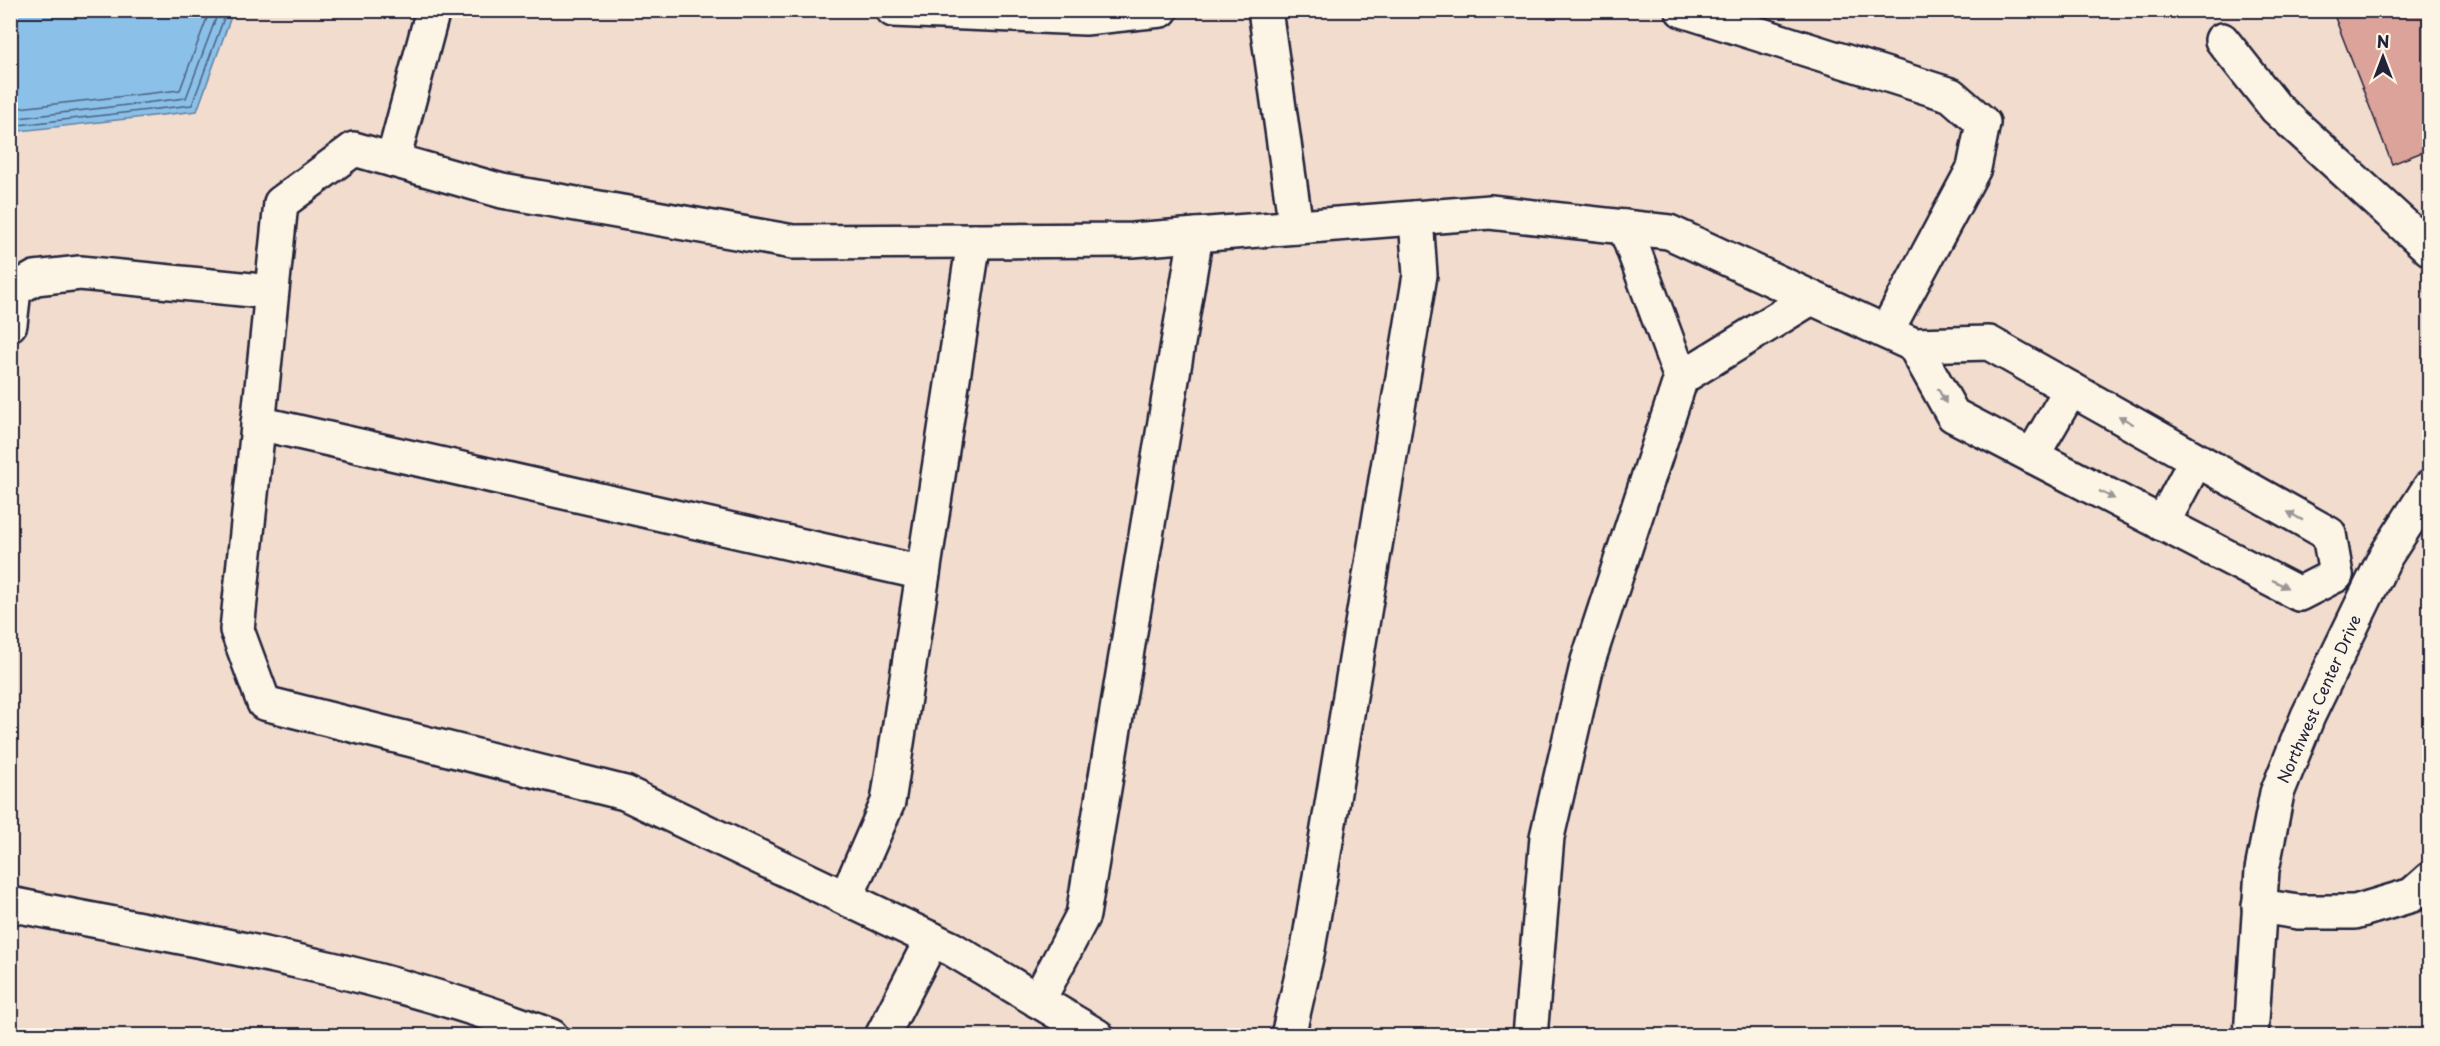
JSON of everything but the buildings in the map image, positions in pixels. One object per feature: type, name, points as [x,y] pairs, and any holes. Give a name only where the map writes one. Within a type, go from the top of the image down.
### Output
[{"type":"street","points":[[393,160],[433,10]]},
{"type":"street","points":[[893,10],[1085,18],[1161,10]]},
{"type":"street","points":[[1265,10],[1296,227]]},
{"type":"street","points":[[1682,10],[1951,94],[1983,123],[1974,168],[1900,338]]},
{"type":"street","points":[[2222,40],[2276,108],[2424,234]]},
{"type":"street","points":[[1097,1035],[932,939],[625,793],[264,703],[237,630],[281,203],[354,149],[502,191],[793,242],[1132,240],[1490,212],[1669,232],[1900,338],[1989,343],[2328,534],[2336,575]]},
{"type":"street","points":[[1288,1035],[1308,949],[1420,275],[1416,218]]},
{"type":"street","points":[[1530,1035],[1547,837],[1588,661],[1681,378],[1625,227]]},
{"type":"street","points":[[1038,1001],[1083,915],[1197,235]]},
{"type":"street","points":[[846,898],[888,802],[974,241]]},
{"type":"street","points":[[10,324],[14,290],[34,278],[80,273],[272,292]]},
{"type":"street","points":[[1681,378],[1811,298]]},
{"type":"street","points":[[1900,338],[1953,415],[2299,594],[2336,575]]},
{"type":"street","points":[[2032,456],[2071,389]]},
{"type":"street","points":[[258,423],[923,573]]},
{"type":"street","points":[[2162,524],[2196,460]]},
{"type":"street","name":"Northwest Center Drive","points":[[2251,1035],[2262,870],[2277,793],[2308,716],[2385,557],[2430,487]]},
{"type":"street","points":[[2336,575],[2369,590]]},
{"type":"street","points":[[2259,906],[2298,912],[2355,912],[2412,896],[2430,879]]},
{"type":"street","points":[[10,904],[310,963],[491,1012],[551,1035]]},
{"type":"street","points":[[882,1035],[932,939]]},
{"type":"water","points":[[10,11],[233,11],[197,111],[11,132]]}]
